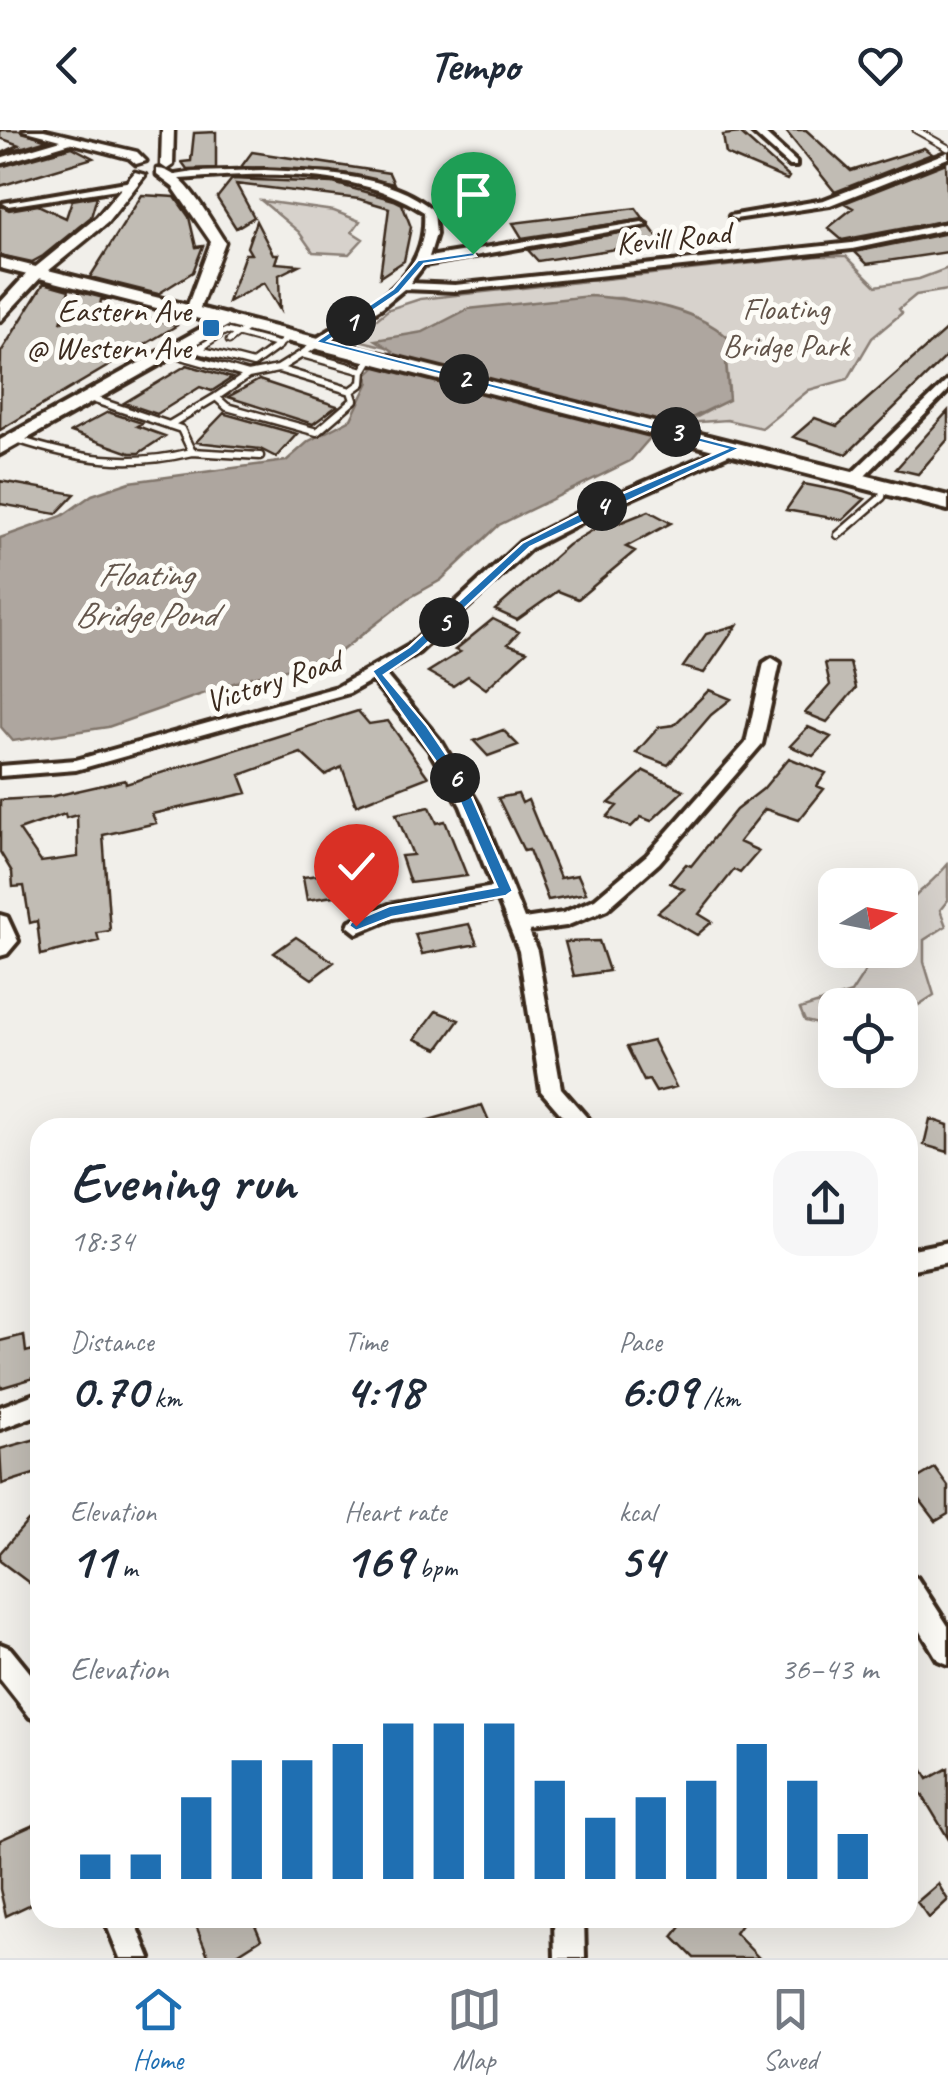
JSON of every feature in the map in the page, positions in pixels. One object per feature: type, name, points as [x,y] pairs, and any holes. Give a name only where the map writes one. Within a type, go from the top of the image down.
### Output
[{"type":"main road","points":[[0,263],[193,310],[286,340],[320,342],[371,362],[696,437],[948,502]]},
{"type":"main road","points":[[0,316],[8,295],[38,273]]},
{"type":"main road","points":[[8,444],[182,349],[245,329]]},
{"type":"street","points":[[28,130],[165,171],[247,170],[401,192],[429,211],[421,262],[402,286],[320,342]]},
{"type":"street","points":[[754,130],[793,164]]},
{"type":"street","points":[[38,273],[102,220],[167,133]]},
{"type":"street","points":[[167,133],[165,171],[218,242],[216,258],[193,310]]},
{"type":"street","points":[[0,162],[68,141]]},
{"type":"street","points":[[735,216],[826,203],[948,151]]},
{"type":"street","points":[[8,203],[140,165]]},
{"type":"street","points":[[421,262],[642,225]]},
{"type":"street","name":"Kevill Road","points":[[402,286],[455,288],[797,252],[900,238],[948,226]]},
{"type":"street","points":[[854,478],[948,384]]},
{"type":"street","name":"Victory Road","points":[[0,772],[76,764],[122,754],[279,712],[376,674],[414,650],[526,545],[604,505],[736,448]]},
{"type":"street","points":[[521,926],[566,919],[601,904],[653,859],[754,744],[772,663]]},
{"type":"street","points":[[376,674],[422,729],[460,785],[521,926],[541,1009],[551,1090],[577,1118]]},
{"type":"street","points":[[356,926],[389,912],[506,891]]},
{"type":"street","points":[[0,922],[9,941],[0,949]]},
{"type":"street","points":[[918,1258],[948,1252]]},
{"type":"street","points":[[0,1418],[30,1407]]},
{"type":"street","points":[[918,1603],[948,1650]]},
{"type":"street","points":[[0,1658],[30,1695]]},
{"type":"street","points":[[123,1928],[136,1958]]},
{"type":"street","points":[[569,1928],[570,1958]]},
{"type":"lane","points":[[916,130],[948,151]]},
{"type":"lane","points":[[229,340],[245,329],[252,346]]},
{"type":"lane","points":[[182,349],[253,364],[286,340]]},
{"type":"lane","points":[[169,425],[248,375],[278,369],[320,342]]},
{"type":"lane","points":[[211,353],[220,346]]},
{"type":"lane","points":[[182,349],[248,375]]},
{"type":"lane","points":[[234,360],[244,353]]},
{"type":"lane","points":[[302,354],[371,362],[362,383],[352,391]]},
{"type":"lane","points":[[278,369],[352,391]]},
{"type":"lane","points":[[216,397],[227,407],[317,432],[354,400],[352,391]]},
{"type":"lane","points":[[89,398],[181,429],[192,452]]},
{"type":"lane","points":[[8,444],[96,464],[157,462],[192,452],[260,456]]},
{"type":"lane","points":[[838,534],[882,497],[884,486]]},
{"type":"green space","points":[[262,201],[334,211],[360,221],[352,232],[363,239],[349,254],[313,252],[299,232]]},
{"type":"green space","name":"Floating Bridge Park","points":[[846,256],[876,286],[919,279],[948,268],[948,290],[916,295],[899,309],[902,313],[872,338],[848,379],[809,390],[762,428],[727,420],[686,423],[712,409],[729,390],[726,362],[663,308],[621,298],[577,298],[403,351],[362,341],[357,335],[389,309],[420,299]]},
{"type":"green space","points":[[948,864],[948,900],[940,910],[946,926],[924,940],[924,962],[934,995],[918,1005],[918,988],[854,988],[867,968],[918,968],[918,893]]},
{"type":"green space","points":[[818,1003],[818,1024],[805,1021],[800,1009]]},
{"type":"water","name":"Floating Bridge Pond","points":[[590,296],[668,308],[721,332],[735,345],[726,363],[729,400],[650,438],[630,461],[499,525],[441,580],[409,598],[332,658],[248,678],[108,727],[13,741],[1,727],[0,538],[62,516],[92,495],[130,482],[286,461],[309,441],[351,419],[369,382],[367,375],[393,351],[376,340],[423,332],[468,309]]},
{"type":"building","points":[[0,130],[19,130],[47,140],[0,154],[19,145],[0,138]]},
{"type":"building","points":[[785,130],[806,130],[851,171],[924,148],[932,154],[835,192]]},
{"type":"building","points":[[216,132],[216,168],[187,169],[182,162],[191,161],[194,133]]},
{"type":"building","points":[[740,133],[789,177],[787,180],[726,154],[723,135]]},
{"type":"building","points":[[72,147],[93,158],[0,186],[0,167]]},
{"type":"building","points":[[252,152],[389,173],[394,184],[331,171],[241,167]]},
{"type":"building","points":[[946,163],[948,220],[842,240],[828,228],[853,208],[844,203]]},
{"type":"building","points":[[232,179],[333,183],[394,200],[402,204],[411,227],[404,261],[380,277],[389,208],[359,199],[236,184],[254,217],[236,228],[217,198]]},
{"type":"building","points":[[142,195],[175,197],[189,217],[196,247],[203,246],[193,272],[158,294],[90,277]]},
{"type":"building","points":[[97,196],[91,217],[43,256],[32,262],[0,255],[0,205],[9,210],[38,205],[66,218],[72,200]]},
{"type":"building","points":[[636,208],[644,219],[522,238],[513,223]]},
{"type":"building","points":[[256,221],[273,254],[278,254],[275,263],[299,265],[279,275],[280,310],[264,283],[228,302],[245,254],[251,254],[247,247]]},
{"type":"building","points":[[650,227],[661,242],[538,261],[528,250]]},
{"type":"building","points":[[948,233],[948,252],[867,264],[855,252]]},
{"type":"building","points":[[44,283],[69,290],[61,323],[80,292],[112,300],[101,300],[100,306],[176,326],[0,430],[1,352]]},
{"type":"building","points":[[948,328],[948,355],[847,454],[793,437],[815,418],[837,426]]},
{"type":"building","points":[[187,365],[232,378],[212,391],[200,387],[157,414],[124,403]]},
{"type":"building","points":[[259,380],[337,406],[313,424],[228,397]]},
{"type":"building","points":[[948,411],[948,439],[918,474],[896,469]]},
{"type":"building","points":[[108,412],[142,423],[137,426],[165,436],[139,453],[130,453],[71,432]]},
{"type":"building","points":[[224,413],[297,434],[276,457],[260,449],[196,442]]},
{"type":"building","points":[[0,481],[75,494],[56,514],[0,504]]},
{"type":"building","points":[[804,484],[865,499],[843,520],[786,510]]},
{"type":"building","points":[[649,511],[671,523],[626,547],[635,551],[578,599],[558,591],[517,620],[495,610],[568,545],[598,527],[612,526]]},
{"type":"building","points":[[493,619],[519,632],[508,644],[527,651],[486,689],[468,676],[453,686],[428,672],[460,652],[455,650]]},
{"type":"building","points":[[737,625],[704,673],[683,667],[706,634]]},
{"type":"building","points":[[825,663],[850,663],[856,688],[827,722],[805,713],[830,685]]},
{"type":"building","points":[[709,690],[731,699],[711,715],[668,765],[636,753],[659,727],[674,725]]},
{"type":"building","points":[[358,711],[369,724],[388,721],[428,777],[356,805],[342,767],[325,775],[301,753],[240,775],[247,793],[152,814],[156,823],[103,835],[110,931],[97,933],[99,941],[41,955],[37,921],[30,923],[24,886],[13,887],[12,872],[0,852],[0,800],[50,797],[125,780],[126,784]],"holes":[[[65,814],[66,818],[77,815],[78,857],[41,862],[19,830]]]},
{"type":"building","points":[[808,727],[831,737],[813,756],[790,746]]},
{"type":"building","points":[[503,730],[518,745],[488,756],[474,741]]},
{"type":"building","points":[[789,758],[826,773],[817,786],[824,789],[799,820],[765,809],[739,842],[759,851],[740,873],[734,870],[699,914],[712,922],[697,935],[658,912],[684,889],[670,883],[686,864],[691,866],[736,810],[763,789]]},
{"type":"building","points":[[644,771],[684,790],[651,821],[641,817],[631,827],[607,817],[617,806],[609,803]]},
{"type":"building","points":[[518,794],[522,803],[528,800],[560,878],[578,875],[586,893],[548,900],[529,850],[524,851],[498,798]]},
{"type":"building","points":[[430,807],[437,823],[445,821],[467,876],[410,883],[401,856],[413,855],[396,814]]},
{"type":"building","points":[[355,870],[360,892],[307,900],[303,877]]},
{"type":"building","points":[[469,924],[477,944],[422,954],[415,934]]},
{"type":"building","points":[[296,937],[334,962],[312,979],[274,953]]},
{"type":"building","points":[[599,941],[609,971],[574,976],[565,942]]},
{"type":"building","points":[[436,1011],[459,1020],[438,1049],[415,1039]]},
{"type":"building","points":[[653,1041],[676,1087],[656,1092],[649,1080],[644,1081],[627,1047]]},
{"type":"building","points":[[482,1105],[488,1118],[436,1118]]},
{"type":"building","points":[[930,1119],[948,1125],[948,1152],[924,1145]]},
{"type":"building","points":[[24,1335],[26,1352],[30,1351],[30,1379],[0,1388],[0,1341]]},
{"type":"building","points":[[30,1441],[30,1475],[2,1484],[0,1449]]},
{"type":"building","points":[[935,1468],[948,1486],[948,1514],[936,1521],[918,1497],[918,1478]]},
{"type":"building","points":[[30,1522],[30,1584],[0,1561],[0,1553]]},
{"type":"building","points":[[918,1762],[928,1779],[948,1768],[948,1838],[921,1793],[918,1795]]},
{"type":"building","points":[[30,1826],[30,1905],[6,1916],[0,1889],[0,1840]]},
{"type":"building","points":[[938,1884],[948,1900],[929,1918],[918,1901]]},
{"type":"building","points":[[197,1928],[256,1928],[261,1939],[231,1958],[209,1958]]},
{"type":"building","points":[[680,1928],[739,1928],[735,1933],[759,1958],[694,1958],[673,1937]]},
{"type":"place","name":"Eastern Ave @ Western Ave","points":[[211,328]]},
{"type":"route","points":[[356,926],[389,912],[506,891],[460,785],[436,747],[376,674],[414,650],[526,545],[604,505],[736,448],[320,342],[396,291],[421,262],[473,254]]}]
